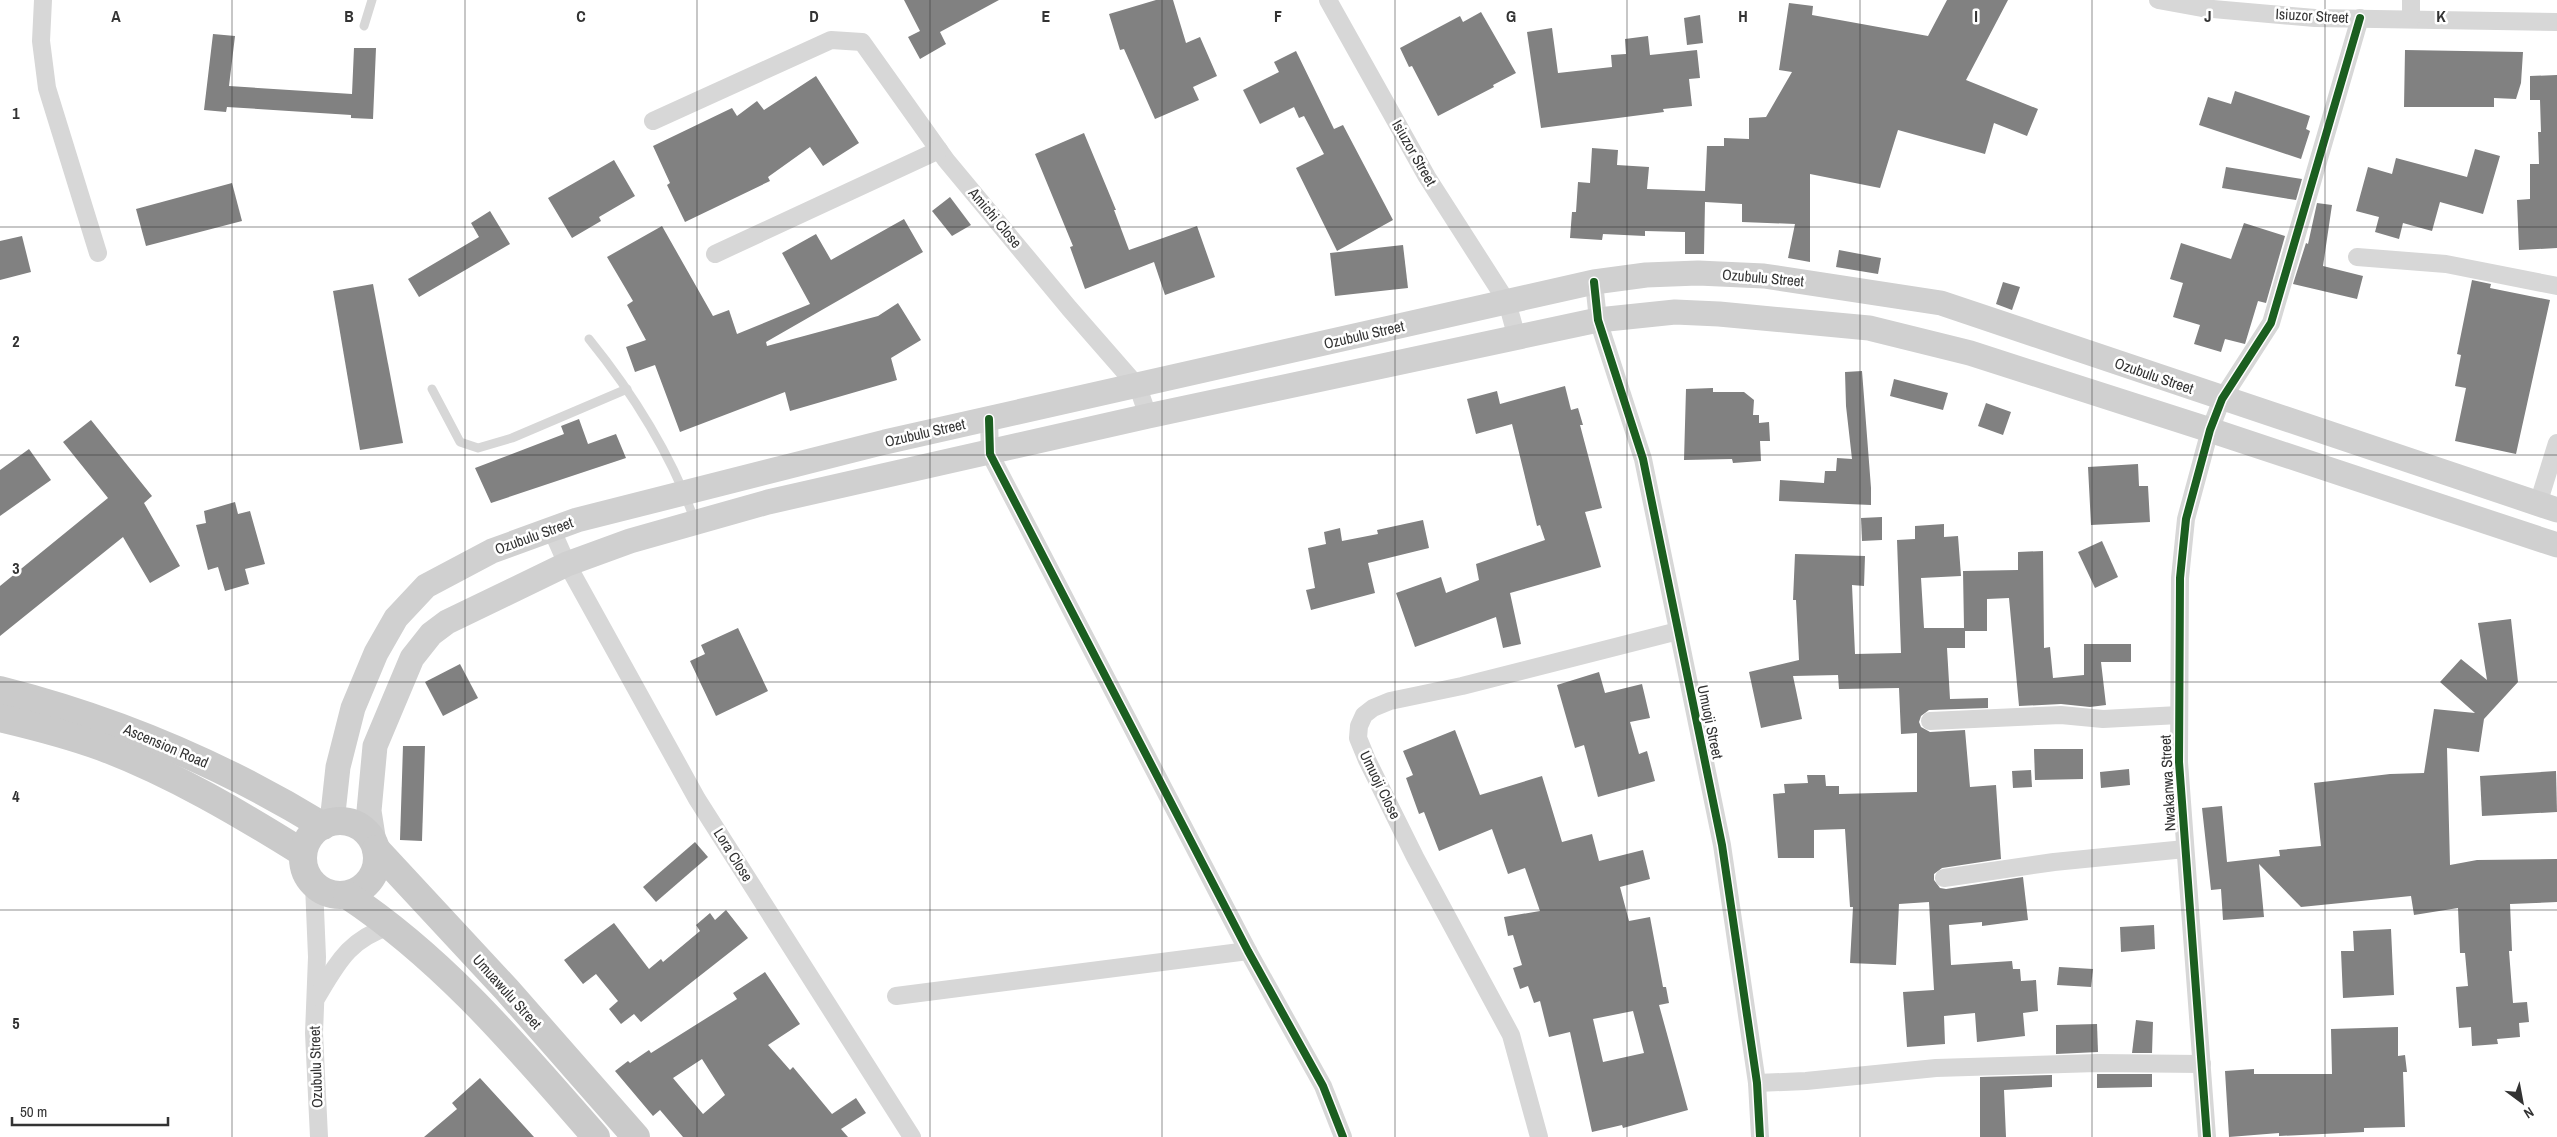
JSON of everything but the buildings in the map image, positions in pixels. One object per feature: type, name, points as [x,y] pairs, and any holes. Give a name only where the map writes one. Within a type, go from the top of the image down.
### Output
[{"type":"main road","name":"Ozubulu Street","points":[[327,824],[338,767],[353,708],[376,653],[396,618],[426,586],[461,565],[492,550],[551,528],[684,491],[989,419],[1138,387],[1594,282],[1646,275],[1698,273],[1764,276],[1941,303],[2548,507]]},
{"type":"main road","points":[[375,846],[365,831],[352,823],[327,824],[312,835],[303,854],[303,865],[314,885],[323,892],[335,896],[347,895],[365,886],[372,878],[376,869],[375,846],[369,811],[375,746],[412,658],[431,634],[447,622],[567,564],[630,541],[768,502],[990,454],[1148,416],[1598,320],[1675,312],[1719,314],[1869,328],[1970,354],[2210,430],[2557,546]]},
{"type":"main road","name":"Ascension Road","points":[[0,690],[116,725],[178,748],[327,824]]},
{"type":"main road","name":"Ascension Road","points":[[0,718],[102,747],[161,772],[224,805],[303,854]]},
{"type":"main road","name":"Umuawulu Street","points":[[375,846],[507,990],[636,1137]]},
{"type":"main road","name":"Umuawulu Street","points":[[347,895],[391,926],[432,959],[495,1022],[596,1137]]},
{"type":"street","points":[[43,0],[41,41],[48,88],[98,253]]},
{"type":"street","name":"Isiuzor Street","points":[[1328,0],[1427,177],[1507,302],[1517,338]]},
{"type":"street","name":"Isiuzor Street","points":[[2158,0],[2202,8],[2315,18],[2557,22]]},
{"type":"street","points":[[2411,0],[2411,19]]},
{"type":"street","name":"Nwakanwa Street","points":[[2207,1137],[2179,762],[2180,578],[2186,519],[2210,430],[2222,399],[2271,323],[2360,18]]},
{"type":"street","name":"Amichi Close","points":[[653,121],[831,40],[849,39],[862,42],[939,150],[1069,308],[1138,387]]},
{"type":"street","points":[[715,254],[939,150]]},
{"type":"street","points":[[2357,256],[2446,264],[2557,286]]},
{"type":"street","name":"Umuoji Street","points":[[1594,282],[1598,320],[1643,459],[1722,845],[1757,1083],[1760,1137]]},
{"type":"street","points":[[1138,387],[1148,416]]},
{"type":"street","points":[[989,419],[990,454],[1248,951],[1323,1086],[1343,1137]]},
{"type":"street","points":[[2548,507],[2557,443]]},
{"type":"street","name":"Lora Close","points":[[551,528],[567,564],[697,798],[912,1137]]},
{"type":"street","name":"Umuoji Close","points":[[1538,1137],[1511,1035],[1415,857],[1366,760],[1358,738],[1360,726],[1364,715],[1373,708],[1390,701],[1462,686],[1678,631]]},
{"type":"street","points":[[1930,720],[2061,715],[2103,719],[2179,715]]},
{"type":"street","points":[[1944,878],[2080,858],[2185,849]]},
{"type":"street","name":"Ozubulu Street","points":[[314,885],[316,998],[314,1033],[320,1137]]},
{"type":"street","name":"Ozubulu Street","points":[[316,998],[341,957],[354,943],[371,932],[391,926]]},
{"type":"street","points":[[896,996],[1248,951]]},
{"type":"street","points":[[1757,1083],[1806,1081],[1936,1068],[2097,1063],[2202,1064]]},
{"type":"lane","points":[[364,26],[372,0]]},
{"type":"lane","points":[[589,339],[627,389],[684,491],[695,523]]},
{"type":"lane","points":[[432,389],[460,442],[478,448],[512,438],[627,389]]},
{"type":"cycle path","points":[[2207,1137],[2179,762],[2180,578],[2186,519],[2210,430],[2222,399],[2271,323],[2360,18]]},
{"type":"cycle path","points":[[1594,282],[1598,320],[1643,459],[1722,845],[1757,1083],[1760,1137]]},
{"type":"cycle path","points":[[989,419],[990,454],[1248,951],[1323,1086],[1343,1137]]}]
